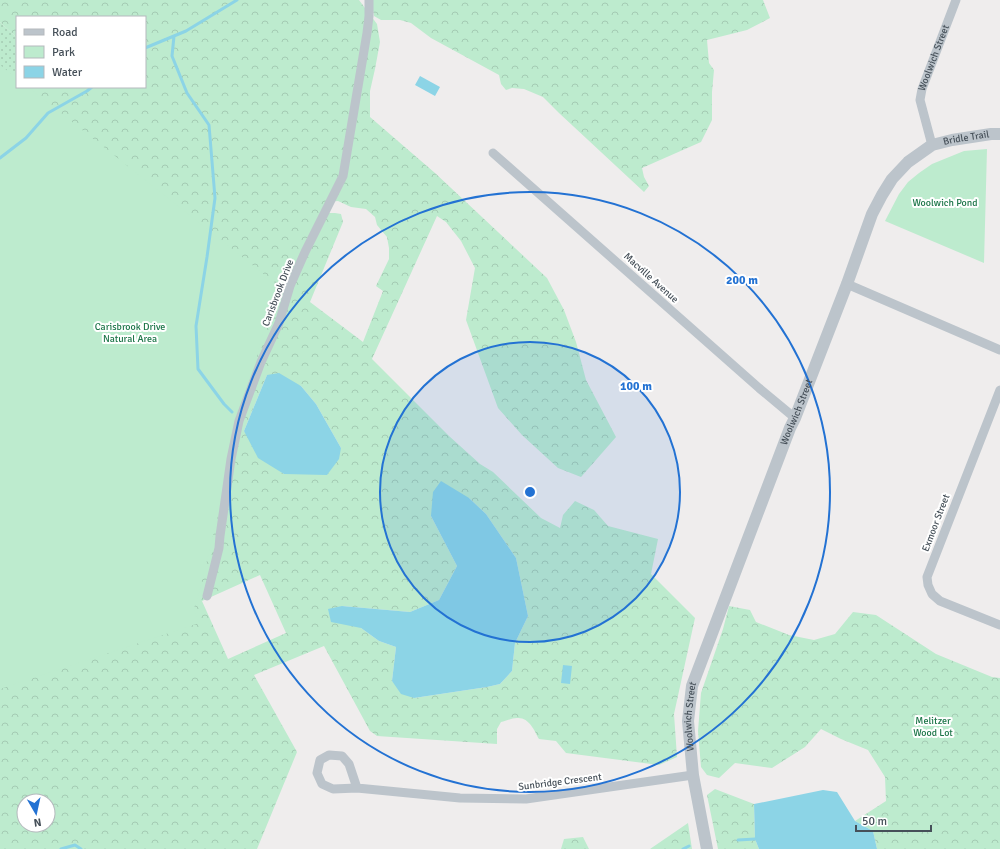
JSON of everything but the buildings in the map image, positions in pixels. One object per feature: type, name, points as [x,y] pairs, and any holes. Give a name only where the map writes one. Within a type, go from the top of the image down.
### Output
[{"type":"street","name":"Carisbrook Drive","points":[[207,596],[219,548],[231,459],[239,422],[261,362],[279,323],[290,286],[305,252],[343,176],[367,33],[369,0]]},
{"type":"street","name":"Woolwich Street","points":[[706,849],[693,775],[688,721],[692,686],[790,428],[847,284],[872,214],[892,179],[908,162],[932,145],[920,100],[922,89],[956,0]]},
{"type":"street","name":"Bridle Trail","points":[[932,145],[952,140],[1000,134]]},
{"type":"street","name":"Macville Avenue","points":[[493,153],[795,418]]},
{"type":"street","points":[[847,284],[1000,350]]},
{"type":"street","name":"Exmoor Street","points":[[1000,390],[927,577],[928,585],[932,594],[940,601],[1000,626]]},
{"type":"street","name":"Sunbridge Crescent","points":[[357,788],[349,764],[342,756],[330,755],[320,760],[317,773],[322,784],[333,789],[357,788],[460,798],[526,799],[693,775]]},
{"type":"green space","points":[[0,0],[359,0],[377,24],[380,42],[370,91],[370,117],[435,173],[547,278],[564,310],[576,342],[586,380],[616,437],[581,477],[558,468],[522,435],[498,408],[466,320],[475,268],[461,241],[446,222],[437,216],[372,359],[449,436],[480,464],[493,472],[541,518],[560,528],[563,515],[575,501],[594,510],[608,526],[658,539],[651,574],[695,618],[674,714],[677,757],[659,765],[566,753],[556,741],[539,739],[531,725],[521,718],[513,718],[501,722],[497,729],[497,744],[377,736],[370,731],[324,646],[254,675],[297,752],[257,849],[0,849],[0,134],[8,131],[30,88],[146,88],[146,16],[16,16],[16,37],[0,22]],"holes":[[[338,201],[351,207],[366,209],[375,217],[377,225],[387,237],[389,248],[389,259],[376,286],[383,291],[363,342],[310,302],[343,222],[341,214],[321,213],[327,202]],[[267,375],[301,386],[316,404],[341,448],[302,474],[284,474],[244,431]],[[469,498],[486,514],[516,558],[528,616],[515,643],[512,671],[500,684],[414,698],[392,681],[396,647],[379,641],[361,628],[342,606],[410,612],[439,600],[457,566],[431,516]],[[260,575],[286,633],[228,659],[202,601]]]},
{"type":"green space","points":[[373,0],[763,0],[770,18],[747,30],[707,40],[709,63],[714,70],[712,120],[701,142],[642,168],[644,177],[649,186],[644,192],[543,97],[524,89],[512,88],[506,90],[501,84],[499,75],[431,38],[411,23],[400,20],[381,20],[374,16],[372,6]]},
{"type":"green space","points":[[0,22],[16,37],[16,88],[30,88],[8,131],[0,134]]},
{"type":"green space","name":"Carisbrook Drive Natural Area","points":[[0,65],[16,77],[16,88],[29,88],[275,283],[199,593],[194,608],[199,623],[0,689]]},
{"type":"green space","name":"Woolwich Pond","points":[[987,149],[984,263],[885,221],[899,194],[908,182],[919,173],[932,164],[964,151]]},
{"type":"green space","name":"Melitzer Wood Lot","points":[[729,606],[750,610],[756,622],[789,635],[814,640],[835,634],[853,612],[876,615],[936,654],[992,677],[1000,678],[1000,849],[877,849],[873,831],[855,821],[886,801],[885,777],[868,750],[821,729],[805,747],[772,768],[735,763],[719,778],[707,775],[701,767],[698,731],[701,693],[723,629]]},
{"type":"green space","points":[[715,789],[754,804],[755,839],[759,849],[718,849],[707,795]]},
{"type":"green space","points":[[688,823],[692,849],[650,849]]},
{"type":"green space","points":[[583,837],[589,849],[561,849],[564,839]]},
{"type":"water","points":[[420,76],[440,87],[435,96],[415,85]]},
{"type":"water","points":[[279,373],[301,386],[316,404],[341,448],[339,459],[327,475],[284,474],[258,458],[244,431],[267,375]]},
{"type":"water","points":[[441,481],[469,498],[486,514],[516,558],[528,616],[515,643],[512,671],[500,684],[414,698],[401,694],[392,681],[396,647],[379,641],[361,628],[331,622],[328,609],[342,606],[410,612],[439,600],[457,566],[431,516],[433,492]]},
{"type":"water","points":[[563,665],[572,666],[570,684],[561,683]]},
{"type":"water","points":[[823,790],[837,792],[855,821],[873,831],[877,849],[759,849],[755,839],[754,804]]},
{"type":"waterway","points":[[146,48],[186,31],[237,0]]},
{"type":"waterway","points":[[174,36],[172,56],[187,93],[209,125],[215,198],[196,326],[198,369],[224,404],[232,412]]},
{"type":"waterway","points":[[0,158],[26,138],[48,113],[91,88]]},
{"type":"waterway","points":[[738,840],[755,839]]},
{"type":"waterway","points":[[61,849],[75,845],[81,849]]},
{"type":"waterway","points":[[683,849],[689,846]]}]
